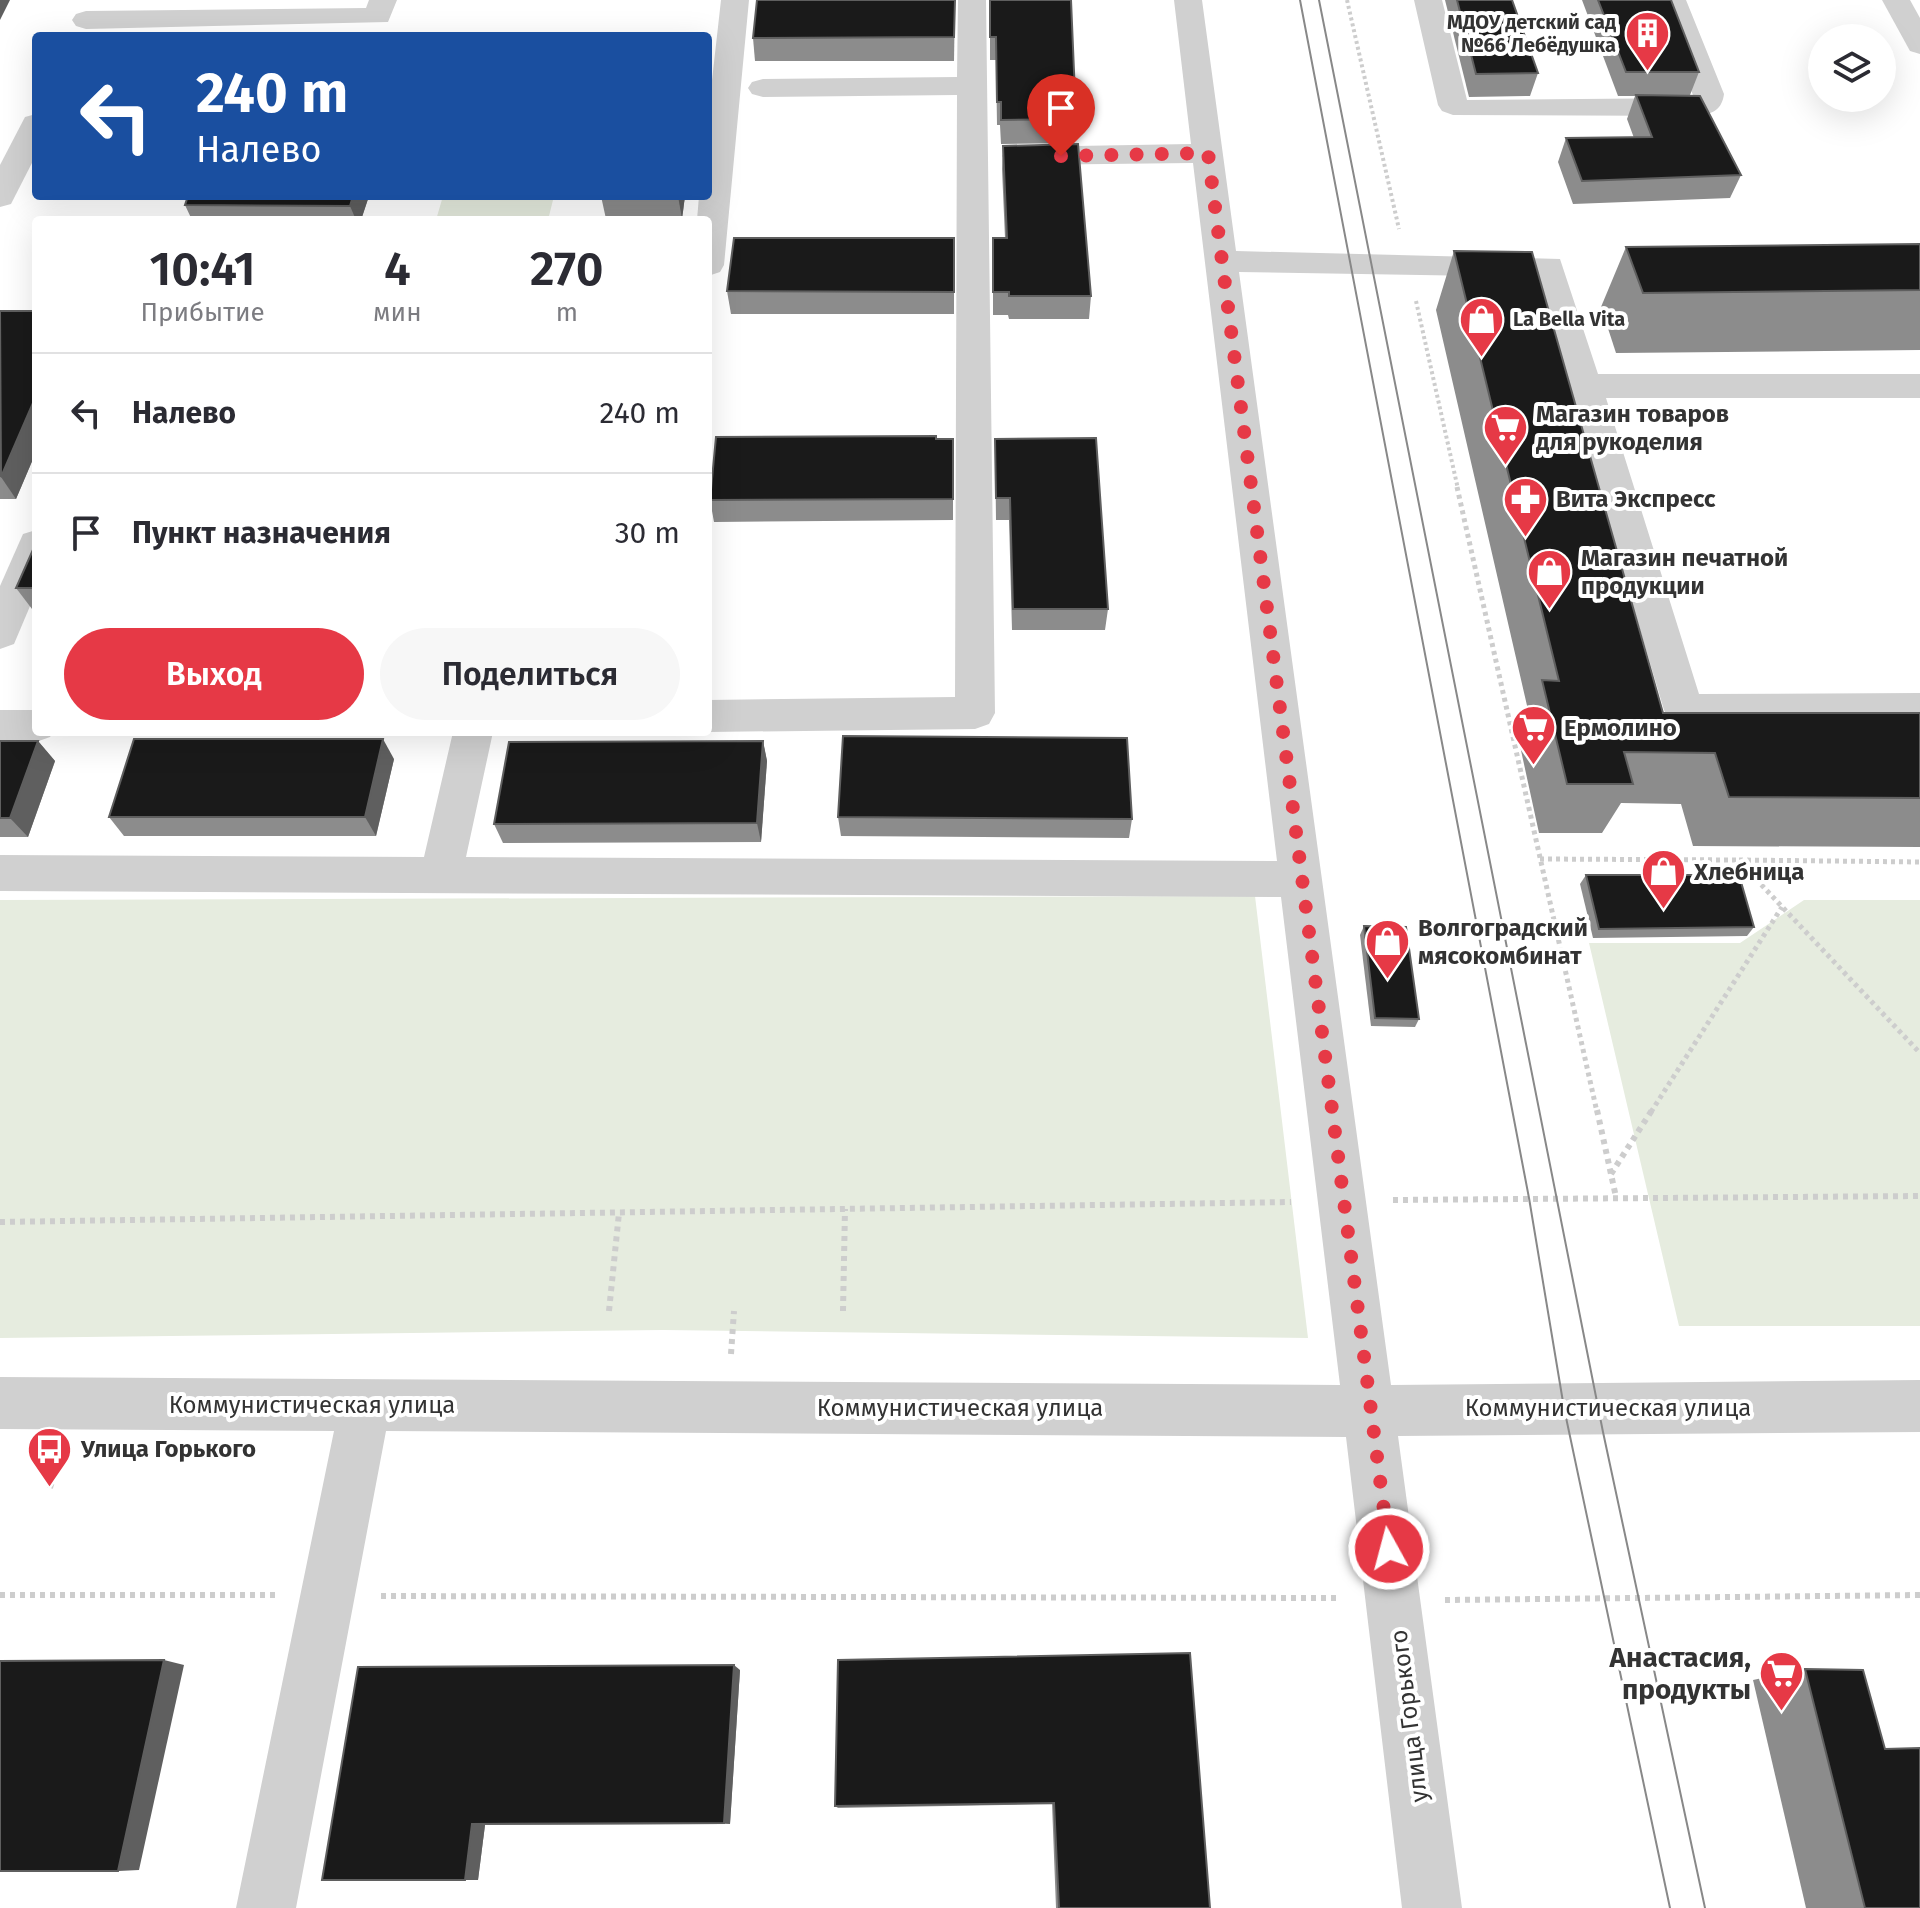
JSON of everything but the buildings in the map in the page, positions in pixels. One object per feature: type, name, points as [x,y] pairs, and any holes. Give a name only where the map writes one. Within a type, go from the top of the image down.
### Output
[{"type":"street","points":[[87,19],[378,16],[383,0]]},
{"type":"street","points":[[720,248],[735,0]]},
{"type":"street","points":[[712,716],[975,713],[957,241],[973,157],[972,0]]},
{"type":"street","name":"улица Горького","points":[[1188,0],[1395,1598],[1432,1908]]},
{"type":"street","points":[[1428,0],[1453,105],[1464,109],[1700,107],[1708,103],[1709,94],[1672,0]]},
{"type":"street","points":[[1896,0],[1920,45]]},
{"type":"street","points":[[763,88],[972,86]]},
{"type":"street","points":[[0,197],[32,131]]},
{"type":"street","points":[[973,157],[1208,153]]},
{"type":"street","points":[[1222,261],[1548,267],[1684,710],[1920,709]]},
{"type":"street","points":[[1585,386],[1920,386]]},
{"type":"street","points":[[0,634],[32,554]]},
{"type":"street","points":[[0,726],[32,726]]},
{"type":"street","points":[[442,872],[472,736]]},
{"type":"street","points":[[0,873],[442,872],[1302,879]]},
{"type":"street","name":"Коммунистическая улица","points":[[0,1403],[1371,1411],[1920,1406]]},
{"type":"street","points":[[266,1908],[365,1405]]},
{"type":"path","points":[[1347,0],[1616,1197]]},
{"type":"path","points":[[1540,859],[1920,862]]},
{"type":"path","points":[[1738,860],[1920,1053]]},
{"type":"path","points":[[1611,1175],[1782,907]]},
{"type":"path","points":[[0,1222],[1616,1197],[1920,1196]]},
{"type":"path","points":[[843,1311],[845,1209]]},
{"type":"path","points":[[609,1311],[619,1212]]},
{"type":"path","points":[[0,1595],[1605,1600],[1920,1595]]},
{"type":"shaded area","points":[[442,200],[553,200],[549,216],[437,216]]},
{"type":"shaded area","points":[[1255,896],[1308,1338],[663,1330],[0,1338],[0,900]]},
{"type":"shaded area","points":[[1804,900],[1920,900],[1920,1326],[1679,1326],[1589,943],[1740,943]]},
{"type":"tram line","points":[[1300,0],[1529,1198],[1564,1408],[1670,1908]]},
{"type":"tram line","points":[[1319,0],[1603,1432],[1705,1908]]},
{"type":"place","name":"МДОУ детский сад №66 Лебёдушка","points":[[1647,73]]},
{"type":"place","name":"La Bella Vita","points":[[1482,358]]},
{"type":"place","name":"Магазин товаров для рукоделия","points":[[1505,467]]},
{"type":"place","name":"Вита Экспресс","points":[[1525,538]]},
{"type":"place","name":"Магазин печатной продукции","points":[[1550,611]]},
{"type":"place","name":"Ермолино","points":[[1533,767]]},
{"type":"place","name":"Хлебница","points":[[1663,911]]},
{"type":"place","name":"Волгоградский мясокомбинат","points":[[1387,981]]},
{"type":"place","name":"Улица Горького","points":[[50,1488]]},
{"type":"place","name":"Анастасия, продукты","points":[[1782,1712]]},
{"type":"route","points":[[1061,156],[1208,153],[1389,1549]]}]
